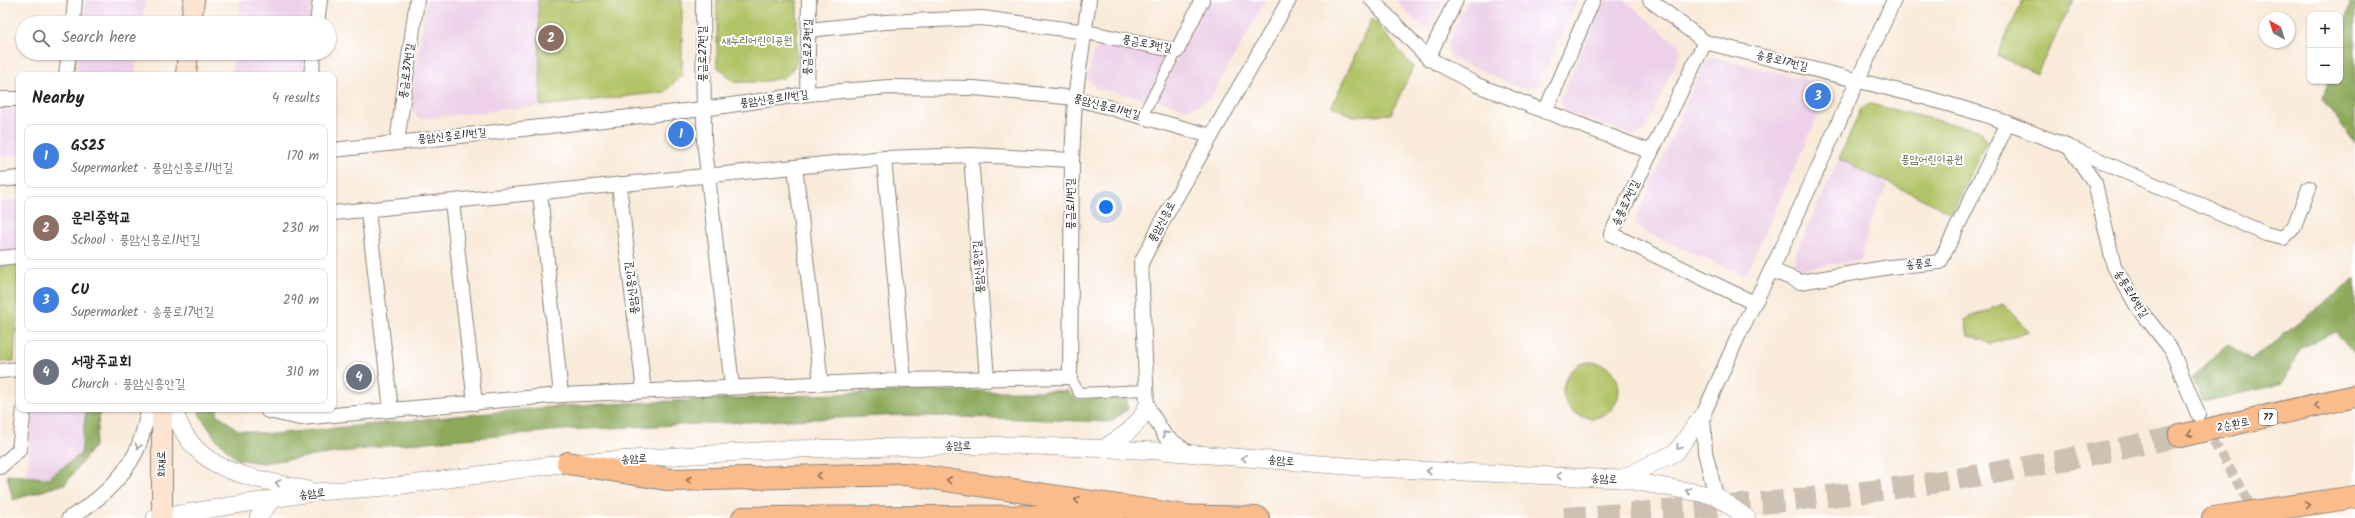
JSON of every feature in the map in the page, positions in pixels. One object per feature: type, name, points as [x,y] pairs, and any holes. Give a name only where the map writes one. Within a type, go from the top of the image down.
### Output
[{"type":"highway","name":"2순환로","points":[[2180,436],[2355,396]]},
{"type":"highway","points":[[568,462],[672,480],[906,474],[1185,516]]},
{"type":"highway","points":[[2212,518],[2355,497]]},
{"type":"highway","points":[[743,518],[1185,516],[1258,518]]},
{"type":"main road","points":[[192,16],[194,0]]},
{"type":"main road","points":[[186,72],[187,60]]},
{"type":"main road","name":"회재로","points":[[160,518],[162,412]]},
{"type":"street","points":[[74,16],[76,0]]},
{"type":"street","points":[[318,16],[320,0]]},
{"type":"street","name":"풍금로37번길","points":[[397,142],[417,0]]},
{"type":"street","name":"풍금로27번길","points":[[703,0],[703,109]]},
{"type":"street","name":"풍금로23번길","points":[[807,94],[809,0]]},
{"type":"street","name":"풍금로11번길","points":[[1070,377],[1072,160],[1075,98],[1086,32],[1089,0]]},
{"type":"street","name":"풍금로3번길","points":[[1086,32],[1177,51],[1202,0]]},
{"type":"street","name":"풍암신흥로","points":[[1191,454],[1165,436],[1147,398],[1141,263],[1211,136],[1289,0]]},
{"type":"street","points":[[1372,0],[1428,58],[1477,85],[1651,152],[1705,42]]},
{"type":"street","points":[[1428,58],[1456,0]]},
{"type":"street","points":[[1545,112],[1593,0]]},
{"type":"street","name":"송풍로17번길","points":[[1650,0],[1705,42],[1859,81]]},
{"type":"street","points":[[1621,479],[1676,452],[1702,415],[1754,303],[1772,270],[1859,81],[1894,0]]},
{"type":"street","points":[[809,30],[885,22],[982,18],[1086,32]]},
{"type":"street","points":[[1142,116],[1177,51]]},
{"type":"street","points":[[66,72],[68,60]]},
{"type":"street","points":[[311,72],[313,60]]},
{"type":"street","points":[[1859,81],[1927,98],[2008,123],[2069,147],[2266,234],[2283,238],[2294,227],[2309,188]]},
{"type":"street","name":"풍암신흥로11번길","points":[[336,150],[703,109],[807,94],[889,87],[974,88],[1075,98],[1211,136]]},
{"type":"street","points":[[0,99],[16,99]]},
{"type":"street","points":[[703,109],[708,177],[732,386]]},
{"type":"street","name":"송풍로","points":[[1772,270],[1800,282],[1890,267],[1940,262],[2008,123]]},
{"type":"street","name":"송풍로16번길","points":[[2069,147],[2095,183],[2114,266],[2137,306],[2171,349],[2198,414]]},
{"type":"street","name":"송풍로7번길","points":[[1651,152],[1611,234],[1754,303]]},
{"type":"street","points":[[336,213],[368,211],[708,177],[884,158],[971,155],[1072,160]]},
{"type":"street","name":"풍암신흥안길","points":[[971,155],[987,380]]},
{"type":"street","points":[[884,158],[904,380]]},
{"type":"street","points":[[795,167],[821,383]]},
{"type":"street","points":[[0,180],[16,178]]},
{"type":"street","name":"풍암신흥안길","points":[[620,185],[644,391]]},
{"type":"street","points":[[540,193],[561,395]]},
{"type":"street","points":[[452,202],[475,403]]},
{"type":"street","points":[[368,211],[391,410]]},
{"type":"street","points":[[0,258],[16,256]]},
{"type":"street","points":[[0,371],[16,369]]},
{"type":"street","points":[[273,412],[300,418],[561,395],[732,386],[904,380],[987,380],[1070,377],[1079,393],[1147,398],[1141,420],[1121,437],[1102,449]]},
{"type":"street","points":[[0,467],[19,450],[24,412]]},
{"type":"street","points":[[69,518],[90,506],[122,473],[136,453],[148,412]]},
{"type":"street","points":[[175,412],[179,426],[189,442],[205,458],[229,471],[316,492]]},
{"type":"street","points":[[1702,415],[1704,452],[1716,496]]},
{"type":"street","name":"송암로","points":[[160,518],[316,492],[388,487],[568,462],[790,449],[1010,445],[1191,454],[1371,468],[1621,479],[1716,496],[1748,518]]},
{"type":"street","points":[[258,518],[272,499]]},
{"type":"shaded area","points":[[86,0],[145,0],[143,16],[84,16]]},
{"type":"shaded area","points":[[241,0],[312,0],[311,16],[239,16]]},
{"type":"shaded area","points":[[426,0],[682,0],[682,75],[665,92],[419,119],[411,110]]},
{"type":"shaded area","points":[[1209,0],[1266,0],[1210,99],[1188,109],[1156,100]]},
{"type":"shaded area","points":[[1396,0],[1444,0],[1430,29],[1417,23]]},
{"type":"shaded area","points":[[1468,0],[1578,0],[1538,85],[1525,90],[1450,57],[1447,44]]},
{"type":"shaded area","points":[[1605,0],[1624,0],[1678,45],[1681,51],[1645,130],[1634,135],[1566,111],[1560,100]]},
{"type":"shaded area","points":[[1105,43],[1169,58],[1148,98],[1097,89],[1087,78],[1094,51]]},
{"type":"shaded area","points":[[1713,57],[1821,83],[1828,94],[1747,272],[1743,275],[1639,229],[1635,220],[1704,64]]},
{"type":"shaded area","points":[[78,60],[137,60],[135,72],[76,72]]},
{"type":"shaded area","points":[[233,60],[305,60],[303,72],[231,72]]},
{"type":"shaded area","points":[[16,108],[16,155],[0,157],[0,110]]},
{"type":"shaded area","points":[[1839,159],[1888,183],[1870,221],[1861,260],[1800,269],[1793,265],[1797,250]]},
{"type":"shaded area","points":[[16,200],[16,249],[0,251],[0,202]]},
{"type":"shaded area","points":[[34,412],[86,412],[81,454],[48,478],[26,475]]},
{"type":"green space","points":[[538,0],[682,0],[682,75],[665,92],[541,106]]},
{"type":"green space","name":"새누리어린이공원","points":[[717,0],[797,0],[797,64],[784,78],[760,82],[734,82],[717,66]]},
{"type":"green space","points":[[2023,0],[2073,0],[2037,74],[1997,55]]},
{"type":"green space","points":[[2351,0],[2355,0],[2355,143],[2323,100],[2327,84],[2343,84],[2343,29]]},
{"type":"green space","points":[[1372,18],[1413,67],[1391,114],[1353,116],[1332,106]]},
{"type":"green space","name":"풍암어린이공원","points":[[1870,104],[1981,131],[1986,142],[1952,213],[1839,159],[1861,109]]},
{"type":"green space","points":[[16,264],[14,361],[0,362],[0,266]]},
{"type":"green space","points":[[2355,279],[2355,356],[2336,332],[2301,348],[2282,384],[2203,402],[2192,378],[2228,344],[2251,360]]},
{"type":"green space","points":[[2003,304],[2029,332],[1991,344],[1984,339],[1968,336],[1965,319]]},
{"type":"green space","points":[[1586,362],[1596,362],[1611,370],[1617,379],[1619,390],[1617,401],[1611,410],[1596,418],[1586,418],[1575,413],[1568,406],[1563,395],[1563,385],[1568,374],[1575,367]]},
{"type":"green space","points":[[904,391],[1068,391],[1077,400],[1127,396],[1128,409],[1110,422],[904,415],[563,430],[394,445],[262,463],[236,459],[216,439],[199,414],[199,412],[217,412],[217,414],[238,430],[272,434],[561,406]]},
{"type":"green space","points":[[86,412],[100,412],[95,445],[65,484],[13,500],[7,475],[48,478],[81,454]]},
{"type":"tunnel","points":[[2206,428],[2255,513]]},
{"type":"tunnel","points":[[1564,518],[1726,506],[1888,489],[2034,466],[2180,436]]},
{"type":"place","name":"운리중학교","points":[[551,38]]},
{"type":"place","name":"CU","points":[[1818,96]]},
{"type":"place","name":"GS25","points":[[681,134]]},
{"type":"place","name":"서광주교회","points":[[359,377]]}]
